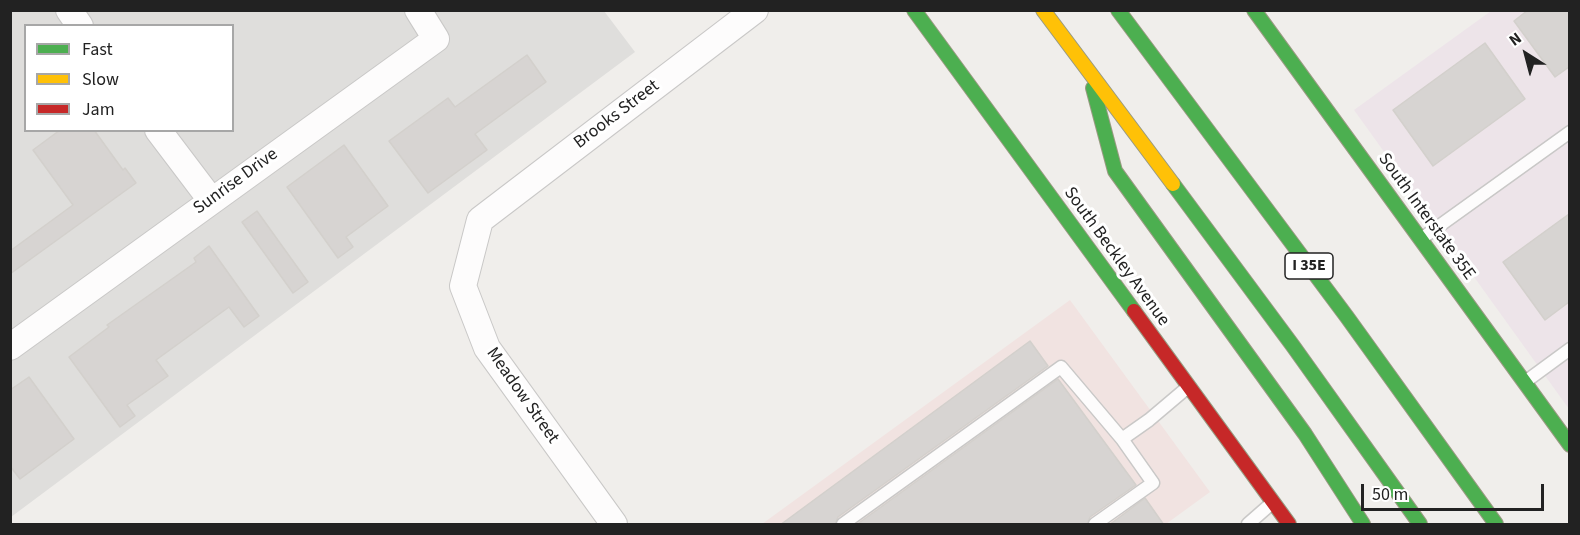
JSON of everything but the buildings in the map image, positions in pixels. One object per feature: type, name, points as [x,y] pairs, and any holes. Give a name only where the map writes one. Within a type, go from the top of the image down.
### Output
[{"type":"main road","name":"South Beckley Avenue","points":[[914,10],[1289,525]]},
{"type":"main road","points":[[1043,10],[1293,346],[1420,525]]},
{"type":"main road","name":"I 35E","points":[[1118,10],[1347,317],[1496,525]]},
{"type":"main road","name":"South Interstate 35E","points":[[1254,10],[1569,445]]},
{"type":"main road","points":[[1089,72],[1115,171],[1305,434],[1363,525]]},
{"type":"street","points":[[69,10],[79,24]]},
{"type":"street","name":"Sunrise Drive","points":[[10,346],[436,39],[418,10]]},
{"type":"street","name":"Brooks Street","points":[[480,220],[755,10]]},
{"type":"street","points":[[160,132],[211,200]]},
{"type":"street","name":"Meadow Street","points":[[480,220],[463,286],[487,348],[614,525]]},
{"type":"lane","points":[[1420,240],[1569,132]]},
{"type":"lane","points":[[1524,383],[1569,349]]},
{"type":"lane","points":[[843,525],[1060,367],[1122,440],[1153,483],[1095,525]]},
{"type":"lane","points":[[1122,440],[1189,386]]},
{"type":"lane","points":[[1248,525],[1273,502]]},
{"type":"shaded area","points":[[11,11],[604,11],[635,52],[11,517]]},
{"type":"shaded area","points":[[1491,11],[1569,11],[1569,409],[1354,110]]},
{"type":"shaded area","points":[[1070,300],[1210,492],[1166,524],[762,524]]},
{"type":"traffic: fast","points":[[914,10],[1134,311]]},
{"type":"traffic: fast","points":[[1118,10],[1347,317],[1496,524]]},
{"type":"traffic: fast","points":[[1254,10],[1570,445]]},
{"type":"traffic: fast","points":[[1093,88],[1115,171],[1305,434],[1363,524]]},
{"type":"traffic: fast","points":[[1173,184],[1293,346],[1420,524]]},
{"type":"traffic: slow","points":[[1043,10],[1173,184]]},
{"type":"traffic: jam","points":[[1134,311],[1289,524]]}]
